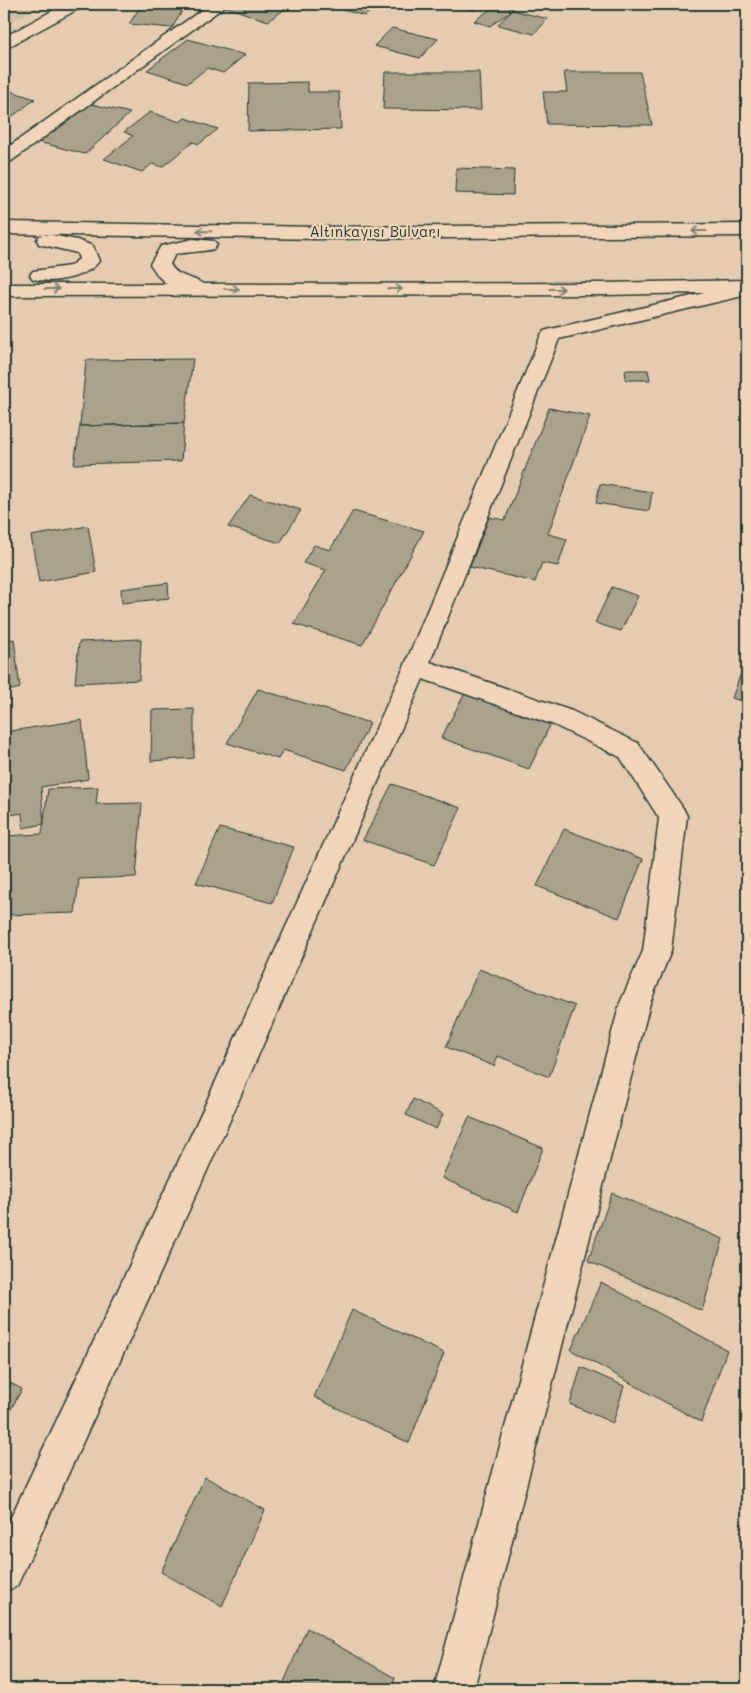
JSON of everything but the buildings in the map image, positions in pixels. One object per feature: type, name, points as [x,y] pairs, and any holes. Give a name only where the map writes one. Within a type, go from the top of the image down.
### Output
[{"type":"street","points":[[4,43],[76,4]]},
{"type":"street","points":[[4,158],[220,4]]},
{"type":"street","name":"Altınkayısı Bulvarı","points":[[4,228],[319,233],[747,230]]},
{"type":"street","points":[[209,289],[178,282],[164,273],[160,264],[168,250],[193,245],[471,243],[514,231]]},
{"type":"street","points":[[4,235],[70,244],[86,250],[89,260],[75,271],[43,275],[4,275]]},
{"type":"street","points":[[4,290],[604,289],[747,286]]},
{"type":"street","points":[[4,1573],[216,1116],[416,667],[551,335],[747,290]]},
{"type":"street","points":[[416,667],[563,718],[629,750],[673,816],[657,951],[635,1003],[454,1689]]},
{"type":"shaded area","points":[[4,4],[47,4],[4,25]]}]
